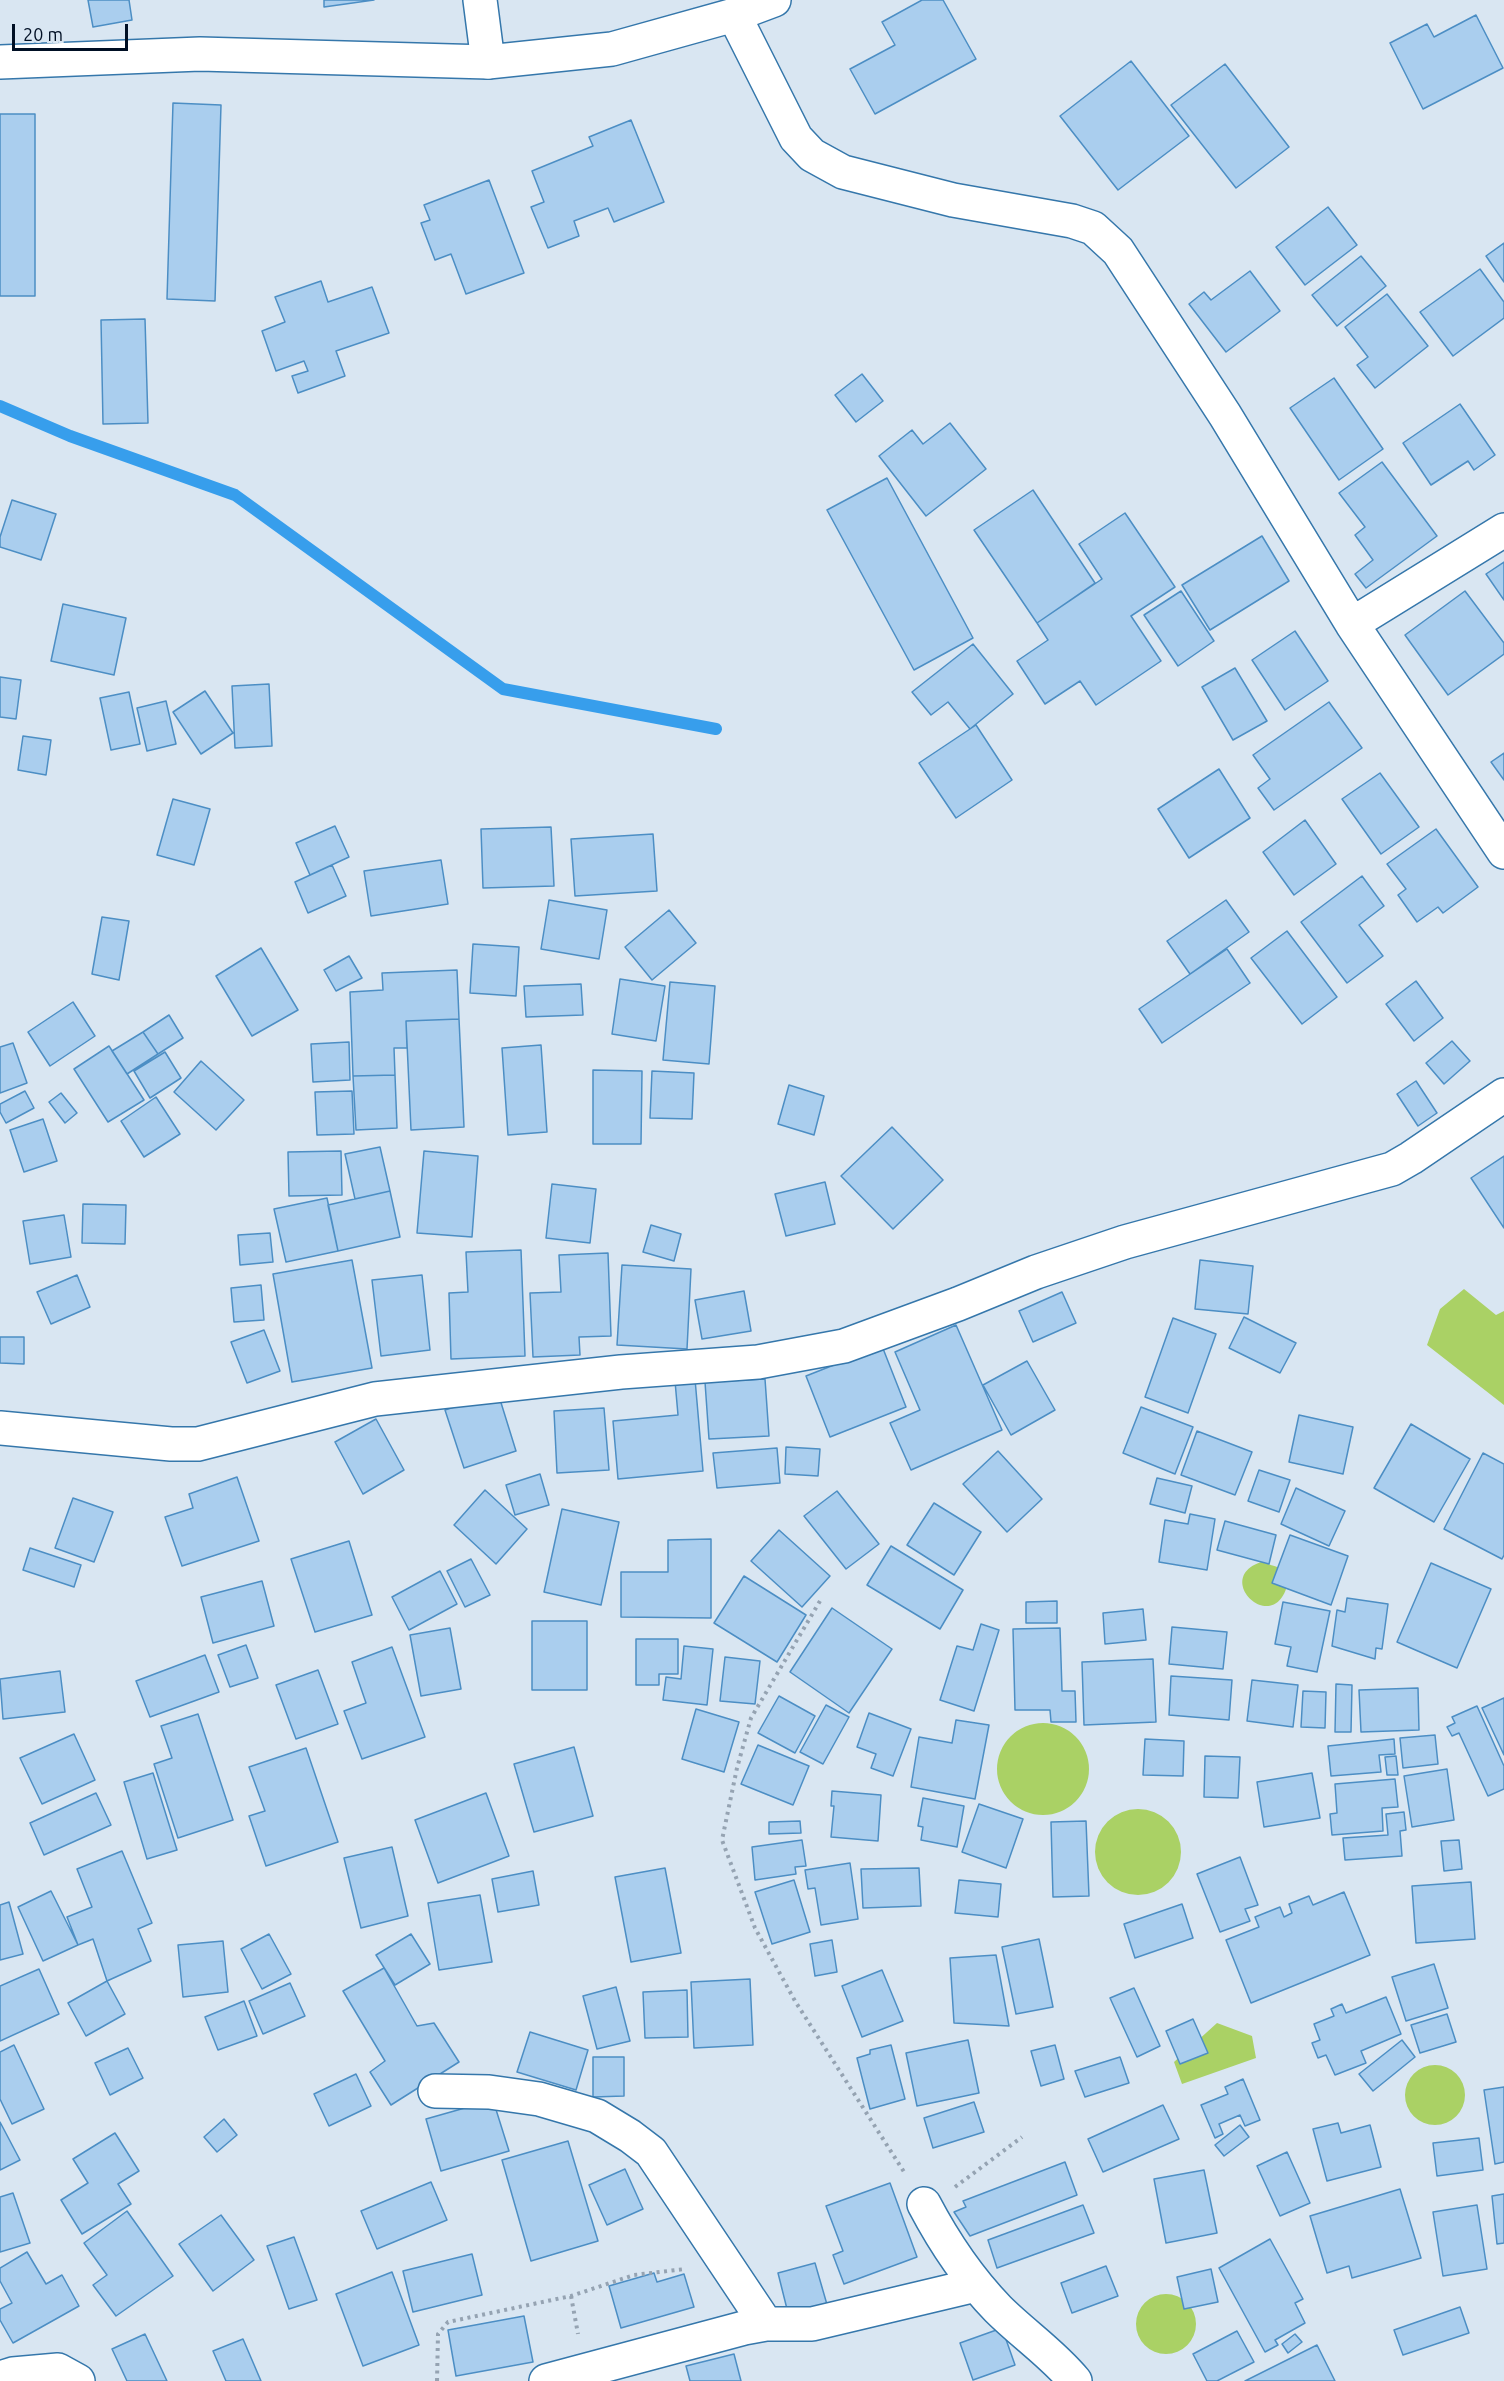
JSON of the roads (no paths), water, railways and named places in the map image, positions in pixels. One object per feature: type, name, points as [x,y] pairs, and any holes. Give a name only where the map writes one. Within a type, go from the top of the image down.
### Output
[{"type":"street","points":[[480,0],[488,62]]},
{"type":"street","points":[[0,62],[200,54],[488,62],[612,49],[734,15],[774,0]]},
{"type":"street","points":[[734,15],[796,138],[813,155],[843,172],[953,200],[1072,220],[1093,228],[1118,251],[1225,415],[1352,624],[1504,852]]},
{"type":"street","points":[[1352,624],[1504,530]]},
{"type":"street","points":[[0,1428],[171,1444],[198,1443],[375,1399],[621,1372],[758,1362],[844,1346],[958,1304],[1036,1272],[1125,1242],[1392,1169],[1412,1158],[1504,1095]]},
{"type":"street","points":[[435,2091],[489,2092],[539,2099],[597,2116],[622,2131],[651,2152],[724,2265],[766,2324]]},
{"type":"street","points":[[924,2204],[976,2285],[998,2309],[1075,2381]]},
{"type":"street","points":[[546,2381],[766,2324],[812,2324],[976,2285]]},
{"type":"street","points":[[0,2378],[13,2374],[58,2370],[78,2381]]},
{"type":"waterway","points":[[0,406],[70,436],[235,495],[503,689],[716,729]]}]
